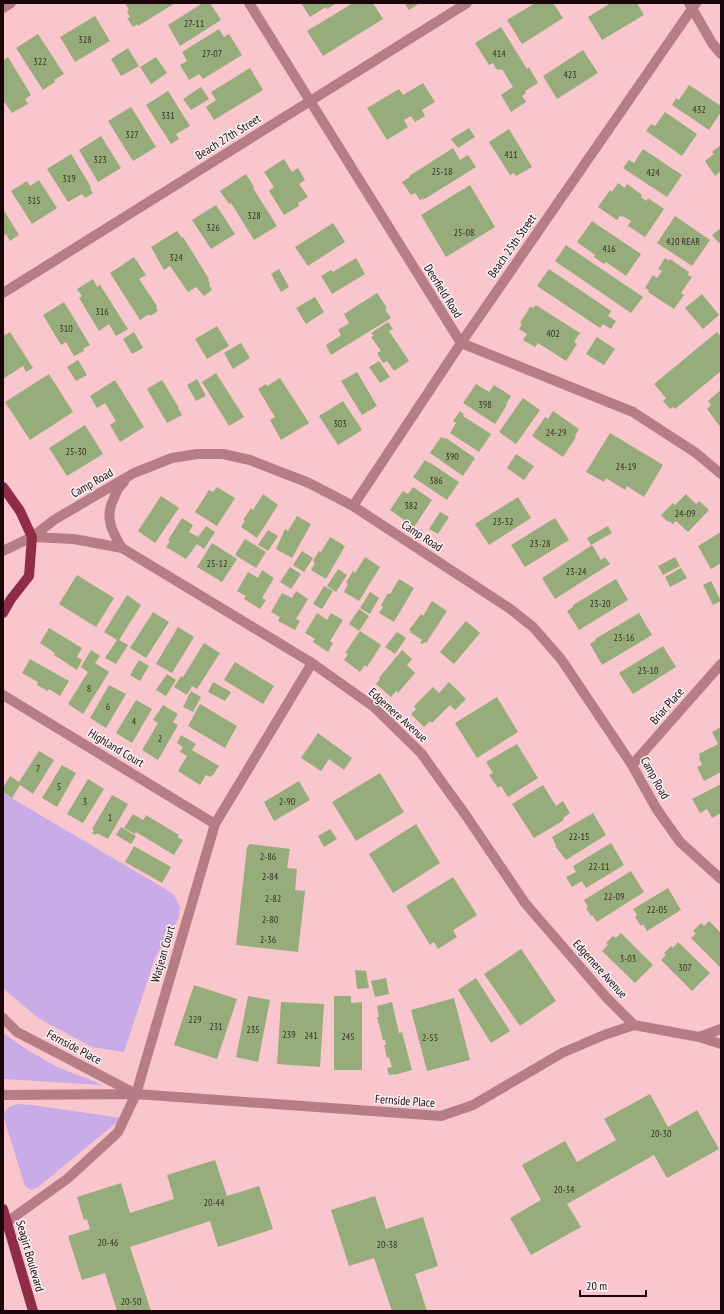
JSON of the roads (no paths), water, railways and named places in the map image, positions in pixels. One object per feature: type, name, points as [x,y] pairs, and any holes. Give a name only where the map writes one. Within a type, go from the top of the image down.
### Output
[{"type":"main road","points":[[3,487],[20,511],[32,537],[29,576],[11,599],[3,613]]},
{"type":"main road","name":"Seagirt Boulevard","points":[[3,1209],[33,1311]]},
{"type":"street","points":[[3,8],[11,3]]},
{"type":"street","name":"Deerfield Road","points":[[249,3],[461,343]]},
{"type":"street","name":"Beach 27th Street","points":[[3,293],[467,3]]},
{"type":"street","points":[[692,5],[712,43],[721,54]]},
{"type":"street","name":"Beach 25th Street","points":[[353,506],[461,343],[692,5]]},
{"type":"street","points":[[461,343],[633,412],[696,453],[721,474]]},
{"type":"street","name":"Camp Road","points":[[3,551],[32,537],[54,520],[134,473],[172,458],[197,454],[223,454],[250,460],[309,484],[353,506],[509,608],[533,627],[561,658],[632,765],[656,808],[680,842],[721,879]]},
{"type":"street","points":[[122,548],[110,526],[109,511],[117,491],[134,473]]},
{"type":"street","name":"Edgemere Avenue","points":[[32,537],[74,539],[122,548],[312,663],[374,707],[421,753],[467,817],[525,903],[606,996],[634,1025]]},
{"type":"street","name":"Watjean Court","points":[[7,1222],[67,1180],[118,1132],[136,1094],[215,824],[312,663]]},
{"type":"street","name":"Briar Place","points":[[632,765],[721,664]]},
{"type":"street","name":"Highland Court","points":[[3,695],[215,824]]},
{"type":"street","name":"Fernside Place","points":[[3,1018],[17,1032],[136,1094]]},
{"type":"street","name":"Fernside Place","points":[[3,1095],[136,1094],[441,1116],[473,1106],[562,1053],[604,1035],[634,1025],[699,1037],[721,1044]]},
{"type":"street","points":[[699,1037],[721,1029]]}]
